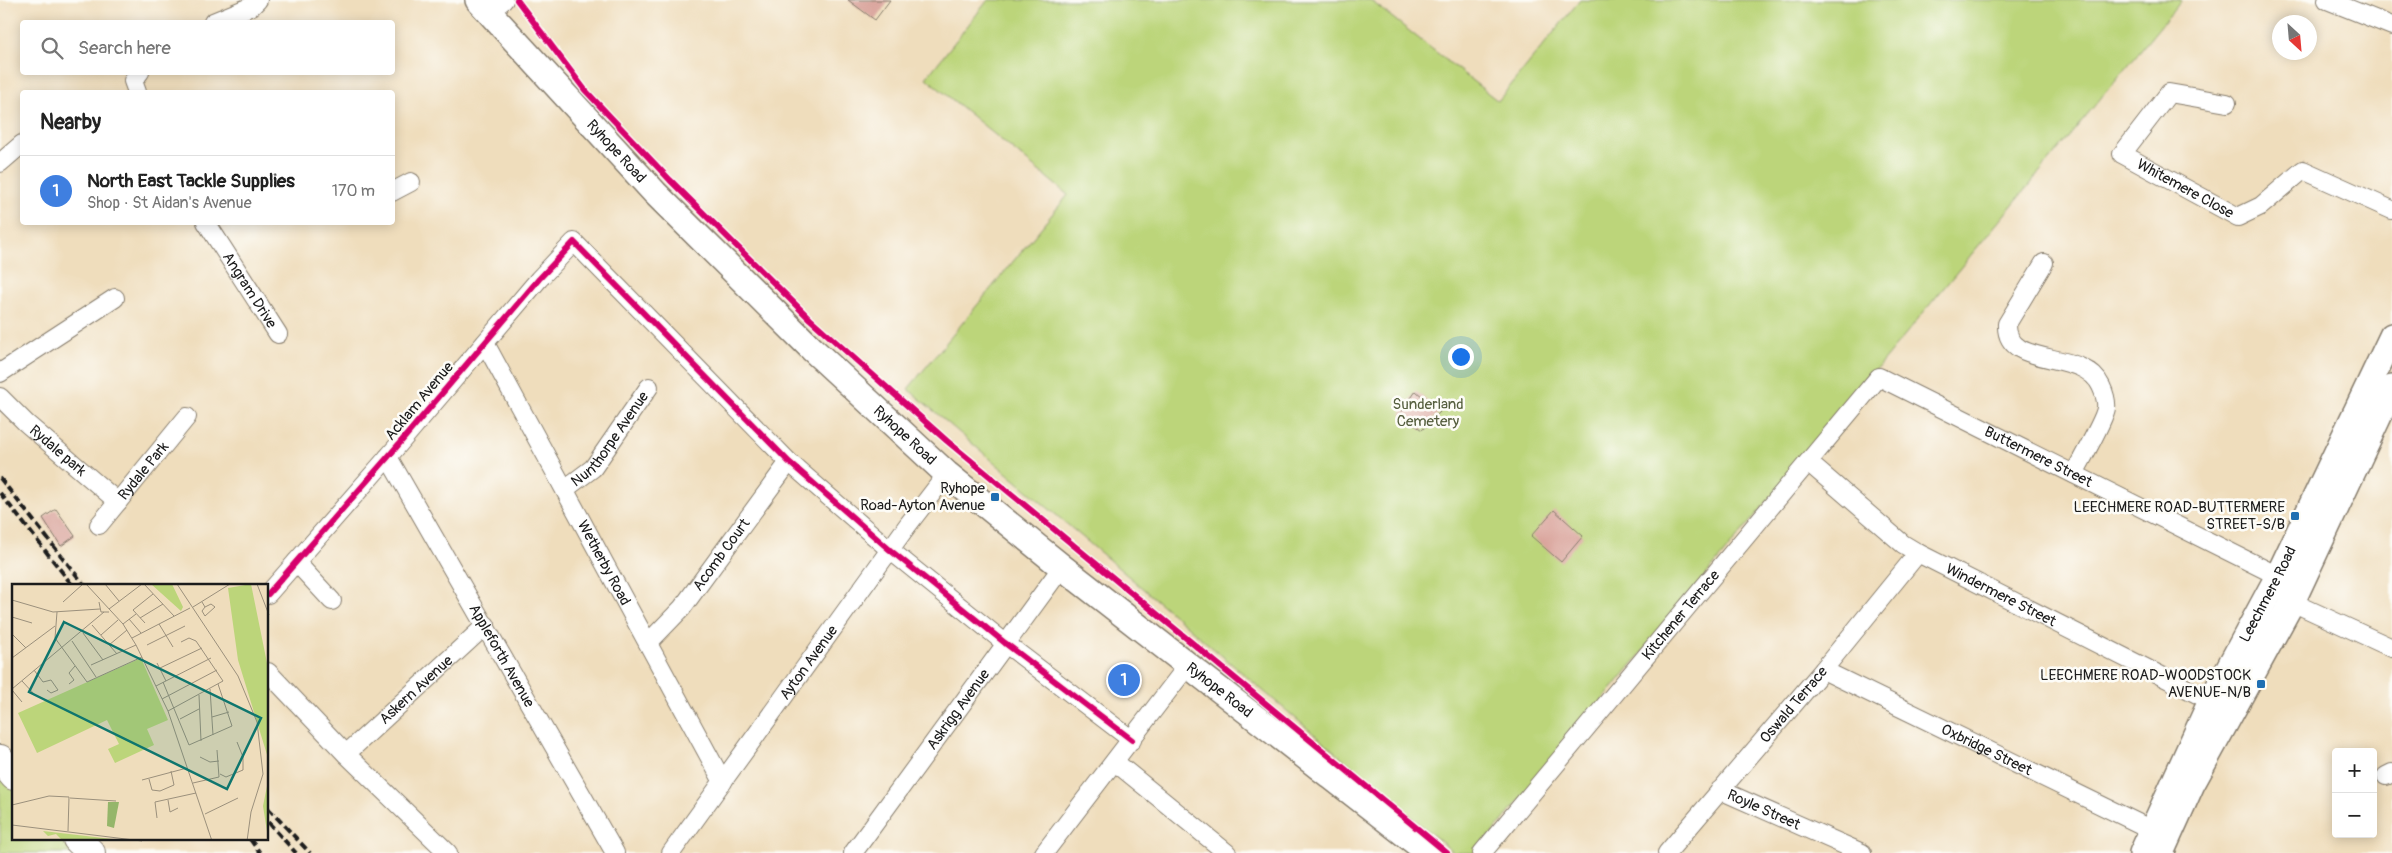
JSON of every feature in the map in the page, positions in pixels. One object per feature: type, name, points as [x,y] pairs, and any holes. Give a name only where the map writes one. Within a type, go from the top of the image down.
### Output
[{"type":"highway","points":[[0,759],[12,774]]},
{"type":"highway","points":[[78,840],[91,853]]},
{"type":"main road","name":"Ryhope Road","points":[[490,4],[655,193],[812,349],[947,474],[1062,567],[1430,853]]},
{"type":"main road","name":"Leechmere Road","points":[[2142,853],[2211,702],[2278,576],[2392,336]]},
{"type":"main road","name":"Leechmere Road","points":[[2161,853],[2192,784],[2292,602],[2392,388]]},
{"type":"street","points":[[218,20],[252,6],[258,0]]},
{"type":"street","points":[[2327,0],[2392,26]]},
{"type":"street","points":[[135,90],[133,81],[138,75]]},
{"type":"street","name":"Whitemere Close","points":[[2227,103],[2169,93],[2122,154],[2238,217],[2261,206],[2303,170],[2392,210]]},
{"type":"street","points":[[395,190],[412,182]]},
{"type":"street","name":"Angram Drive","points":[[211,225],[278,334]]},
{"type":"street","name":"Acklam Avenue","points":[[269,593],[574,242],[789,462]]},
{"type":"street","points":[[2044,263],[2007,324],[2006,333],[2011,342],[2030,354],[2064,360],[2083,367],[2097,378],[2104,392],[2106,409],[2074,474]]},
{"type":"street","points":[[0,373],[115,298]]},
{"type":"street","name":"Wetherby Road","points":[[485,343],[566,489],[723,782]]},
{"type":"street","name":"Buttermere Street","points":[[1879,377],[2278,576]]},
{"type":"street","name":"Kitchener Terrace","points":[[1482,853],[1879,377]]},
{"type":"street","name":"Nunthorpe Avenue","points":[[566,489],[592,468],[649,387]]},
{"type":"street","name":"Rydale park","points":[[0,397],[26,423],[118,502]]},
{"type":"street","name":"Rydale Park","points":[[99,525],[187,417]]},
{"type":"street","name":"Appleforth Avenue","points":[[388,457],[615,853]]},
{"type":"street","points":[[789,462],[890,550],[1005,643],[1132,740]]},
{"type":"street","name":"Acomb Court","points":[[648,644],[682,608],[789,462]]},
{"type":"street","name":"Windermere Street","points":[[1808,462],[1903,544],[1918,553],[2211,702]]},
{"type":"street","name":"Ayton Avenue","points":[[671,853],[947,474]]},
{"type":"street","name":"Oswald Terrace","points":[[1667,853],[1823,670],[1918,553]]},
{"type":"street","points":[[296,562],[332,602]]},
{"type":"street","name":"Askrigg Avenue","points":[[853,853],[1062,567]]},
{"type":"street","points":[[2278,576],[2292,602],[2392,648]]},
{"type":"street","name":"Askern Avenue","points":[[346,754],[486,625]]},
{"type":"street","points":[[1044,853],[1188,665]]},
{"type":"street","name":"Oxbridge Street","points":[[1823,670],[2152,830]]},
{"type":"street","points":[[269,673],[346,754],[448,853]]},
{"type":"street","points":[[1115,762],[1227,853]]},
{"type":"street","name":"Royle Street","points":[[1720,790],[1831,847],[1862,853]]},
{"type":"green space","name":"Sunderland Cemetery","points":[[988,0],[1370,0],[1498,101],[1580,0],[2182,0],[1476,853],[1454,853],[908,389],[1068,195],[926,78]]},
{"type":"green space","points":[[0,772],[12,785],[12,840],[64,840],[76,853],[0,853]]},
{"type":"building","points":[[848,0],[890,0],[875,20]]},
{"type":"building","points":[[1416,391],[1440,412],[1422,430],[1400,414]]},
{"type":"building","points":[[56,509],[75,536],[61,546],[43,518]]},
{"type":"building","points":[[1554,510],[1583,536],[1561,562],[1531,536]]},
{"type":"railway","points":[[0,478],[83,584]]},
{"type":"railway","points":[[0,493],[71,584]]},
{"type":"railway","points":[[269,809],[310,853]]},
{"type":"railway","points":[[269,823],[296,853]]},
{"type":"railway","points":[[251,840],[260,853]]},
{"type":"cycle path","points":[[517,0],[585,90],[670,180],[810,319],[947,441],[1447,853]]},
{"type":"cycle path","points":[[269,593],[388,457],[539,279],[574,242],[789,462],[890,550],[1005,643],[1132,740]]},
{"type":"place","name":"Ryhope Road-Ayton Avenue","points":[[995,497]]},
{"type":"place","name":"LEECHMERE ROAD-BUTTERMERE STREET-S/B","points":[[2295,516]]},
{"type":"place","name":"North East Tackle Supplies","points":[[1124,680]]},
{"type":"place","name":"LEECHMERE ROAD-WOODSTOCK AVENUE-N/B","points":[[2261,684]]}]
